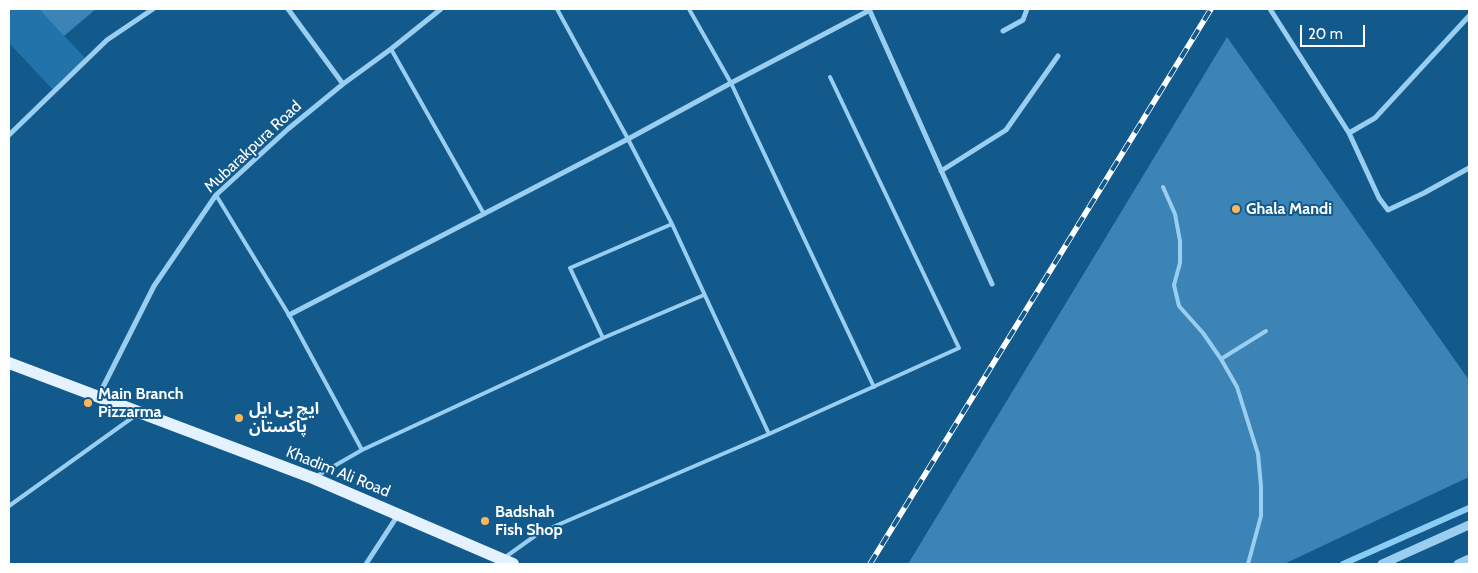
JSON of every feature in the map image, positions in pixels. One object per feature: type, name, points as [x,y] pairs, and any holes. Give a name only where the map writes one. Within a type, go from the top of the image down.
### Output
[{"type":"main road","name":"Khadim Ali Road","points":[[9,363],[313,478],[508,562]]},
{"type":"street","points":[[9,135],[107,40],[153,9]]},
{"type":"street","points":[[288,9],[343,84]]},
{"type":"street","name":"Mubarakpura Road","points":[[98,396],[154,286],[216,195],[288,129],[441,9]]},
{"type":"street","points":[[289,315],[628,139],[871,9],[992,284]]},
{"type":"street","points":[[1003,31],[1023,20],[1027,9]]},
{"type":"street","points":[[1270,9],[1350,133],[1379,198],[1388,210],[1469,168]]},
{"type":"street","points":[[1350,133],[1375,118],[1469,16]]},
{"type":"street","points":[[941,171],[1006,130],[1058,56]]},
{"type":"street","points":[[366,564],[398,515]]},
{"type":"street","points":[[1382,564],[1469,524]]},
{"type":"street","points":[[1458,564],[1469,559]]},
{"type":"lane","points":[[557,9],[672,224],[769,434]]},
{"type":"lane","points":[[689,9],[731,83],[874,387]]},
{"type":"lane","points":[[392,49],[484,214]]},
{"type":"lane","points":[[508,562],[539,533],[769,434],[960,348],[830,77]]},
{"type":"lane","points":[[1163,188],[1175,214],[1180,241],[1180,263],[1174,285],[1179,306],[1203,333],[1237,387],[1258,454],[1261,516],[1248,564]]},
{"type":"lane","points":[[216,195],[289,315],[362,450]]},
{"type":"lane","points":[[602,338],[570,268],[672,224]]},
{"type":"lane","points":[[313,478],[362,450],[602,338],[704,294]]},
{"type":"lane","points":[[1221,359],[1266,330]]},
{"type":"lane","points":[[9,506],[140,412]]},
{"type":"shaded area","points":[[9,9],[39,9],[87,60],[54,91],[9,45]]},
{"type":"building","points":[[39,9],[96,9],[64,36]]},
{"type":"building","name":"Ghala Mandi","points":[[1227,37],[1469,380],[1469,477],[1284,564],[908,564]]},
{"type":"waterway","points":[[1343,564],[1469,508]]},
{"type":"railway","points":[[870,564],[1211,9]]},
{"type":"place","name":"Ghala Mandi","points":[[1236,209]]},
{"type":"place","name":"Main Branch Pizzarma","points":[[88,403]]},
{"type":"place","name":"ایچ بی ایل پاکستان","points":[[239,418]]},
{"type":"place","name":"Badshah Fish Shop","points":[[485,521]]}]
